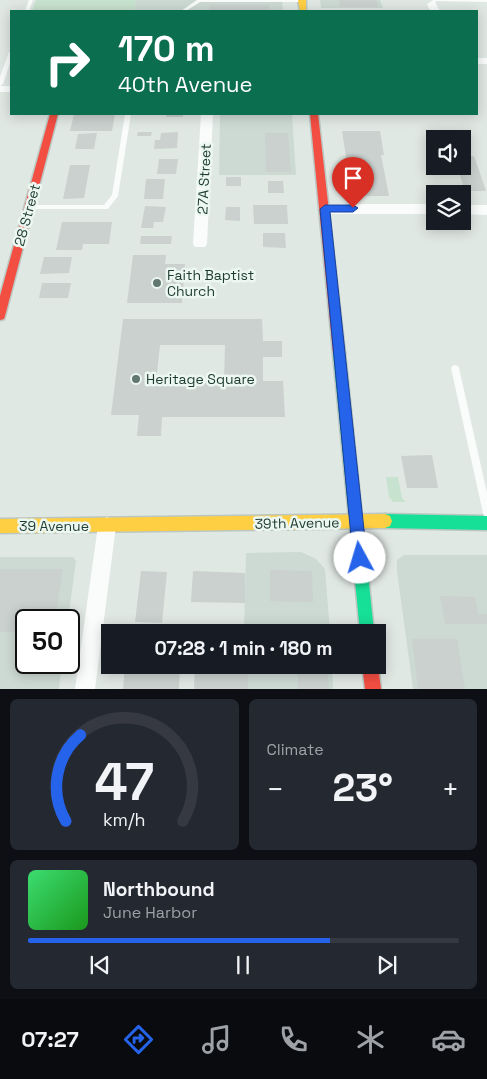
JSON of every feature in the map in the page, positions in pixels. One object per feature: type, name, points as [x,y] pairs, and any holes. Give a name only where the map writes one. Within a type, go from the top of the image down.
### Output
[{"type":"street","name":"28 Street","points":[[0,316],[54,115]]},
{"type":"street","name":"27A Street","points":[[200,244],[207,115]]},
{"type":"street","points":[[314,115],[366,624]]},
{"type":"street","points":[[325,209],[426,209]]},
{"type":"street","points":[[471,209],[487,210]]},
{"type":"street","name":"39th Avenue","points":[[107,526],[356,522],[487,523]]},
{"type":"street","name":"39 Avenue","points":[[0,526],[107,526]]},
{"type":"street","points":[[85,689],[107,526]]},
{"type":"street","points":[[371,674],[373,689]]},
{"type":"lane","points":[[433,8],[435,0],[487,0]]},
{"type":"lane","points":[[185,10],[200,1],[302,4]]},
{"type":"lane","points":[[0,84],[10,56]]},
{"type":"lane","points":[[29,207],[106,207],[115,196],[128,115]]},
{"type":"lane","points":[[456,368],[487,513]]},
{"type":"shaded area","points":[[136,0],[282,0],[283,10],[134,10]]},
{"type":"shaded area","points":[[320,0],[380,0],[383,8],[321,8]]},
{"type":"shaded area","points":[[220,115],[292,115],[296,175],[219,175]]},
{"type":"shaded area","points":[[301,552],[316,559],[325,569],[329,624],[244,624],[246,553]]},
{"type":"shaded area","points":[[404,555],[487,555],[487,689],[413,689],[397,571],[397,560]]},
{"type":"shaded area","points":[[0,557],[73,557],[76,561],[69,609],[15,609],[15,674],[61,674],[59,689],[0,689]]},
{"type":"shaded area","points":[[243,674],[332,674],[333,689],[242,689]]},
{"type":"green space","points":[[36,0],[136,0],[134,10],[32,10]]},
{"type":"green space","points":[[386,477],[398,477],[402,498],[406,502],[393,502],[389,497]]},
{"type":"building","points":[[339,0],[376,0],[378,7],[340,7]]},
{"type":"building","points":[[210,5],[269,5],[269,10],[209,10]]},
{"type":"building","points":[[74,115],[115,115],[112,131],[70,131]]},
{"type":"building","points":[[167,115],[183,115],[183,117],[166,117]]},
{"type":"building","points":[[342,131],[380,131],[384,155],[381,155],[389,196],[352,196]]},
{"type":"building","points":[[138,132],[152,132],[151,136],[137,136]]},
{"type":"building","points":[[178,132],[177,148],[154,149],[155,140],[160,140],[161,133]]},
{"type":"building","points":[[97,133],[94,149],[75,149],[78,134]]},
{"type":"building","points":[[265,133],[288,133],[291,172],[266,172]]},
{"type":"building","points":[[471,156],[474,156],[486,191],[471,191],[471,185],[463,185],[460,175],[471,175]]},
{"type":"building","points":[[159,159],[178,159],[176,174],[157,174]]},
{"type":"building","points":[[70,165],[90,165],[84,198],[63,199]]},
{"type":"building","points":[[226,177],[241,177],[241,186],[226,186]]},
{"type":"building","points":[[146,179],[165,179],[163,199],[144,199]]},
{"type":"building","points":[[268,181],[283,181],[284,193],[268,193]]},
{"type":"building","points":[[253,205],[287,205],[288,224],[254,224]]},
{"type":"building","points":[[145,206],[166,207],[163,222],[154,222],[153,228],[141,228]]},
{"type":"building","points":[[226,207],[240,207],[240,221],[225,220]]},
{"type":"building","points":[[62,222],[112,222],[109,244],[83,244],[82,250],[56,250]]},
{"type":"building","points":[[263,233],[285,233],[286,248],[263,247]]},
{"type":"building","points":[[141,236],[172,236],[171,244],[140,244]]},
{"type":"building","name":"Faith Baptist Church","points":[[133,255],[166,255],[165,264],[185,264],[182,303],[127,303]]},
{"type":"building","points":[[44,257],[72,257],[69,273],[40,274]]},
{"type":"building","points":[[42,283],[71,283],[68,298],[39,298]]},
{"type":"building","name":"Heritage Square","points":[[123,319],[262,319],[263,341],[282,341],[282,357],[263,357],[263,381],[283,381],[285,417],[162,417],[161,436],[137,436],[139,415],[111,415]],"holes":[[[160,345],[225,345],[224,382],[156,382]]]},
{"type":"building","points":[[432,455],[438,488],[407,488],[401,456]]},
{"type":"building","points":[[0,569],[63,569],[57,609],[15,609],[15,631],[0,632]]},
{"type":"building","points":[[270,570],[312,571],[313,602],[270,601]]},
{"type":"building","points":[[141,571],[167,572],[162,623],[135,622]]},
{"type":"building","points":[[193,571],[245,573],[245,603],[191,602]]},
{"type":"building","points":[[440,596],[475,597],[478,614],[487,614],[487,624],[445,624]]},
{"type":"building","points":[[412,639],[457,639],[465,689],[418,689]]},
{"type":"building","points":[[124,674],[180,674],[179,689],[123,689]]},
{"type":"building","points":[[195,674],[248,674],[248,689],[194,689]]},
{"type":"building","points":[[297,674],[328,674],[329,689],[298,689]]},
{"type":"traffic: fast","points":[[339,353],[366,624]]},
{"type":"traffic: fast","points":[[385,521],[487,523]]},
{"type":"traffic: slow","points":[[302,0],[303,10]]},
{"type":"traffic: slow","points":[[0,526],[385,521]]},
{"type":"traffic: jam","points":[[0,316],[54,115]]},
{"type":"traffic: jam","points":[[314,115],[339,353]]},
{"type":"traffic: jam","points":[[371,674],[373,689]]},
{"type":"place","name":"Faith Baptist Church","points":[[157,283]]},
{"type":"place","name":"Heritage Square","points":[[136,379]]},
{"type":"route","points":[[353,208],[325,209],[360,558]]}]
